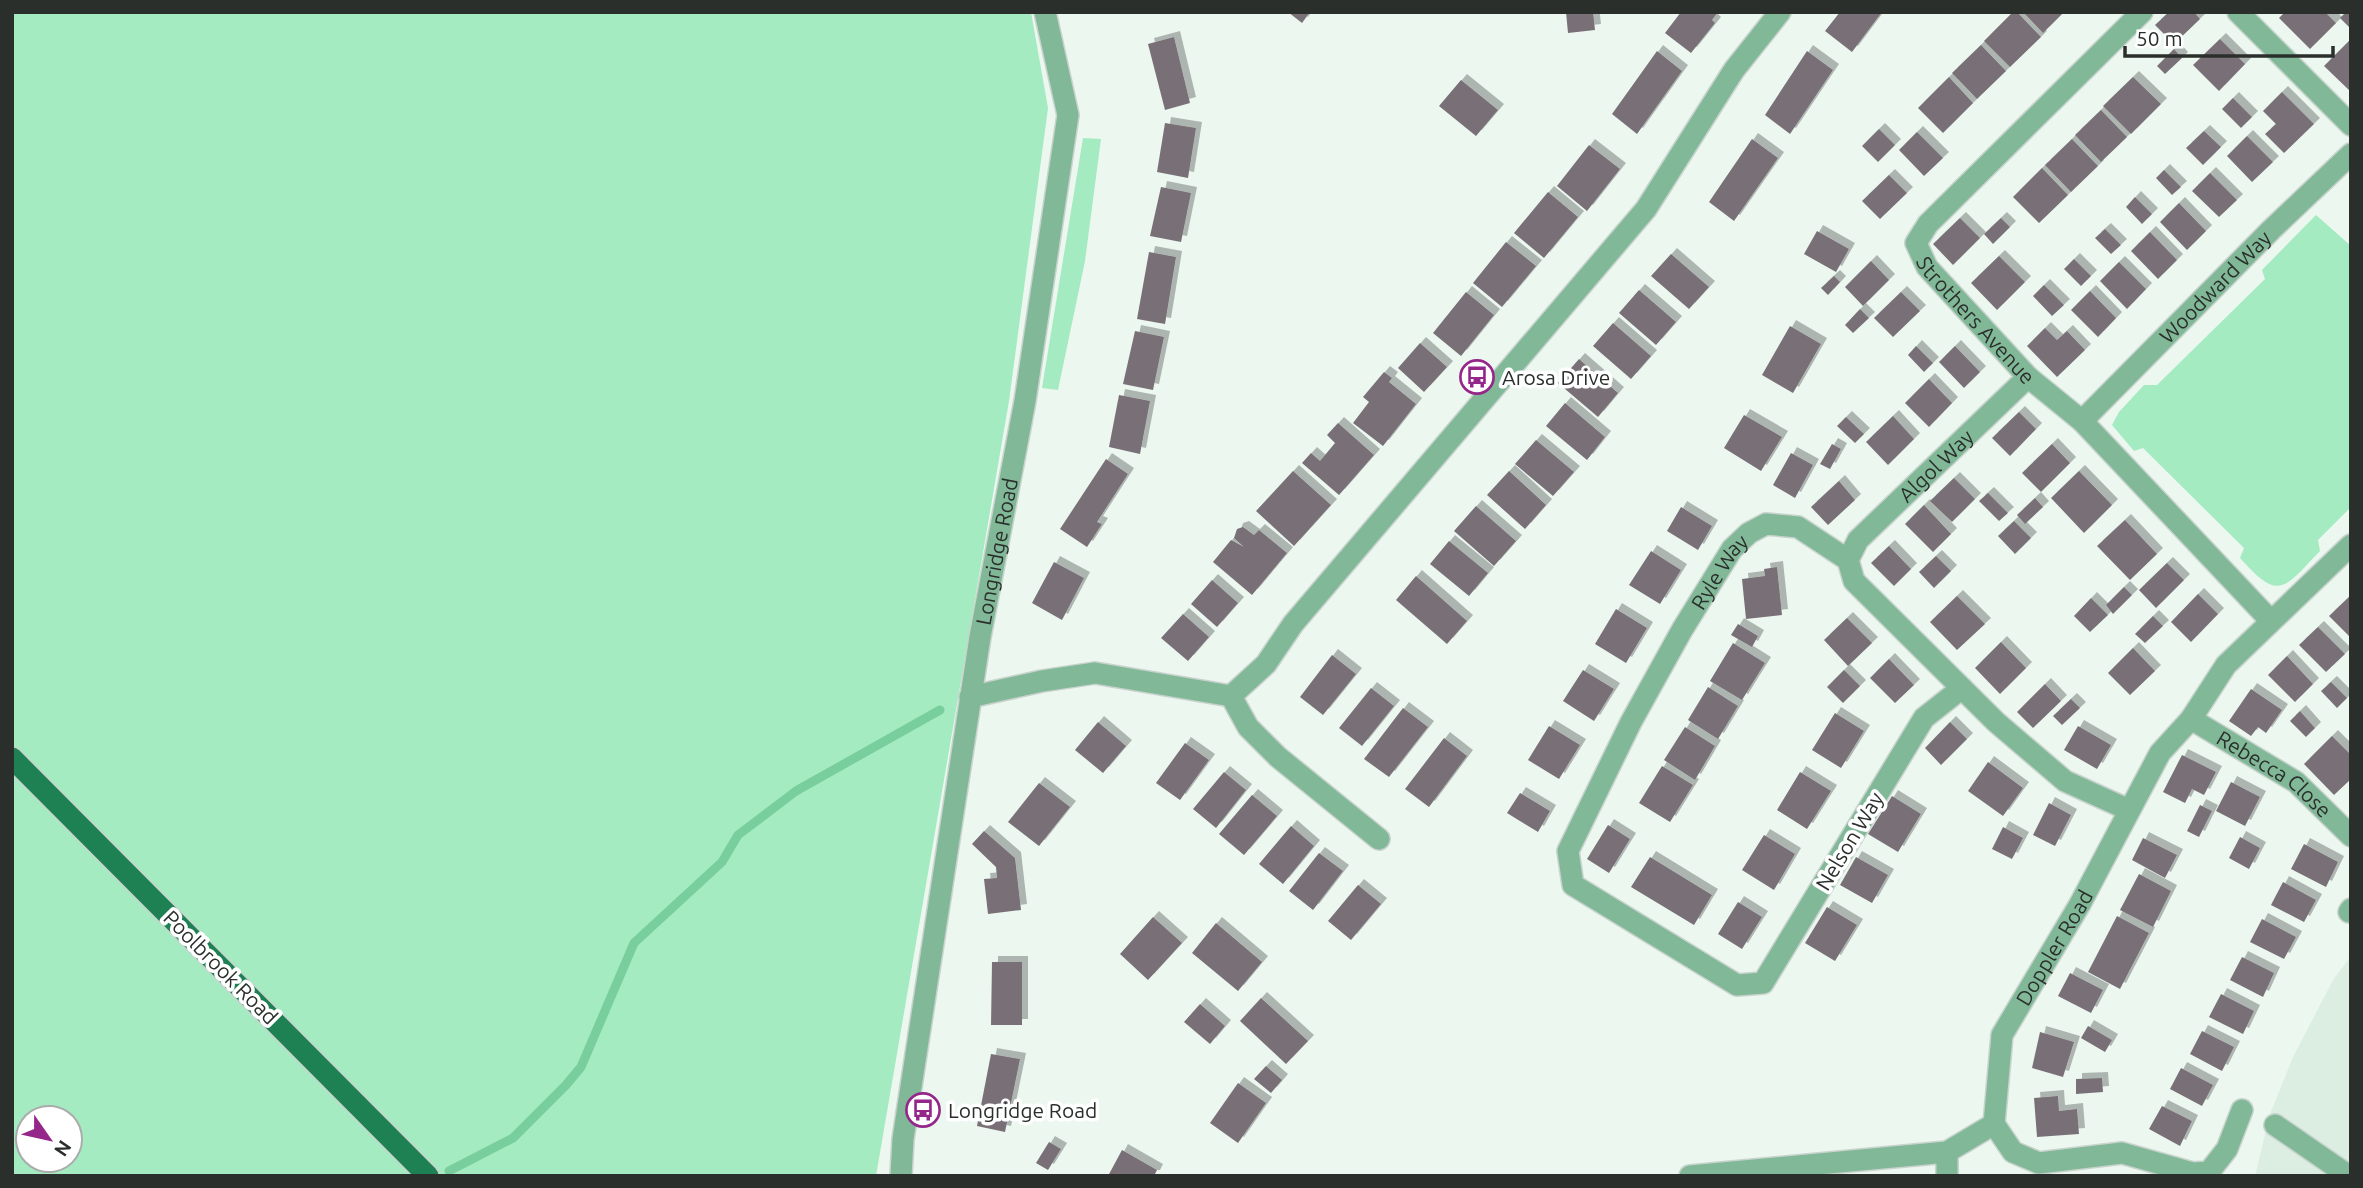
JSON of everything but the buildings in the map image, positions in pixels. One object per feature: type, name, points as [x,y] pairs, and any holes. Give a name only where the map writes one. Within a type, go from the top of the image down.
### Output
[{"type":"main road","name":"Poolbrook Road","points":[[12,758],[428,1176]]},
{"type":"street","name":"Longridge Road","points":[[901,1176],[903,1139],[958,799],[971,697],[1025,401],[1068,115],[1045,12]]},
{"type":"street","points":[[1231,696],[1266,664],[1293,624],[1646,209],[1734,70],[1780,12]]},
{"type":"street","name":"Strothers Avenue","points":[[2142,12],[1928,224],[1916,243],[1927,267],[2028,377],[2082,421],[2271,621]]},
{"type":"street","points":[[2238,12],[2351,125]]},
{"type":"street","name":"Woodward Way","points":[[2082,421],[2270,230],[2351,154]]},
{"type":"street","name":"Algol Way","points":[[1848,561],[1858,540],[2028,377]]},
{"type":"street","name":"Ryle Way","points":[[1737,985],[1573,885],[1568,851],[1631,722],[1732,549],[1749,533],[1766,524],[1798,527],[1848,561],[1854,581],[1962,688],[2065,781],[2129,810]]},
{"type":"street","name":"Doppler Road","points":[[1994,1124],[2002,1035],[2080,904],[2160,753],[2191,719],[2226,665],[2351,545]]},
{"type":"street","points":[[971,697],[1042,681],[1095,673],[1231,696]]},
{"type":"street","name":"Nelson Way","points":[[1737,985],[1763,983],[1924,718],[1962,688]]},
{"type":"street","points":[[1231,696],[1248,727],[1278,757],[1379,839]]},
{"type":"street","name":"Rebecca Close","points":[[2191,719],[2296,782],[2351,836]]},
{"type":"street","points":[[1690,1176],[1947,1152],[1994,1124],[2013,1152],[2039,1163],[2122,1153],[2193,1173],[2208,1172],[2227,1149],[2242,1110]]},
{"type":"street","points":[[2275,1125],[2349,1176]]},
{"type":"street","points":[[1947,1152],[1947,1176]]},
{"type":"shaded area","points":[[2351,956],[2351,1176],[2255,1176],[2270,1114],[2293,1057],[2333,980]]},
{"type":"green space","points":[[12,12],[1031,12],[1048,108],[1009,401],[876,1176],[12,1176]]},
{"type":"green space","points":[[1083,138],[1101,139],[1085,261],[1058,390],[1042,388]]},
{"type":"green space","points":[[2316,215],[2351,246],[2351,507],[2318,540],[2320,551],[2298,574],[2282,585],[2273,585],[2253,572],[2240,558],[2244,548],[2143,448],[2134,451],[2112,425],[2119,412],[2144,385],[2157,385],[2265,279],[2262,270]]},
{"type":"waterway","points":[[449,1171],[513,1138],[566,1085],[581,1067],[634,943],[722,862],[738,835],[796,791],[940,710]]},
{"type":"place","name":"Arosa Drive","points":[[1477,377]]},
{"type":"place","name":"Longridge Road","points":[[923,1110]]}]
